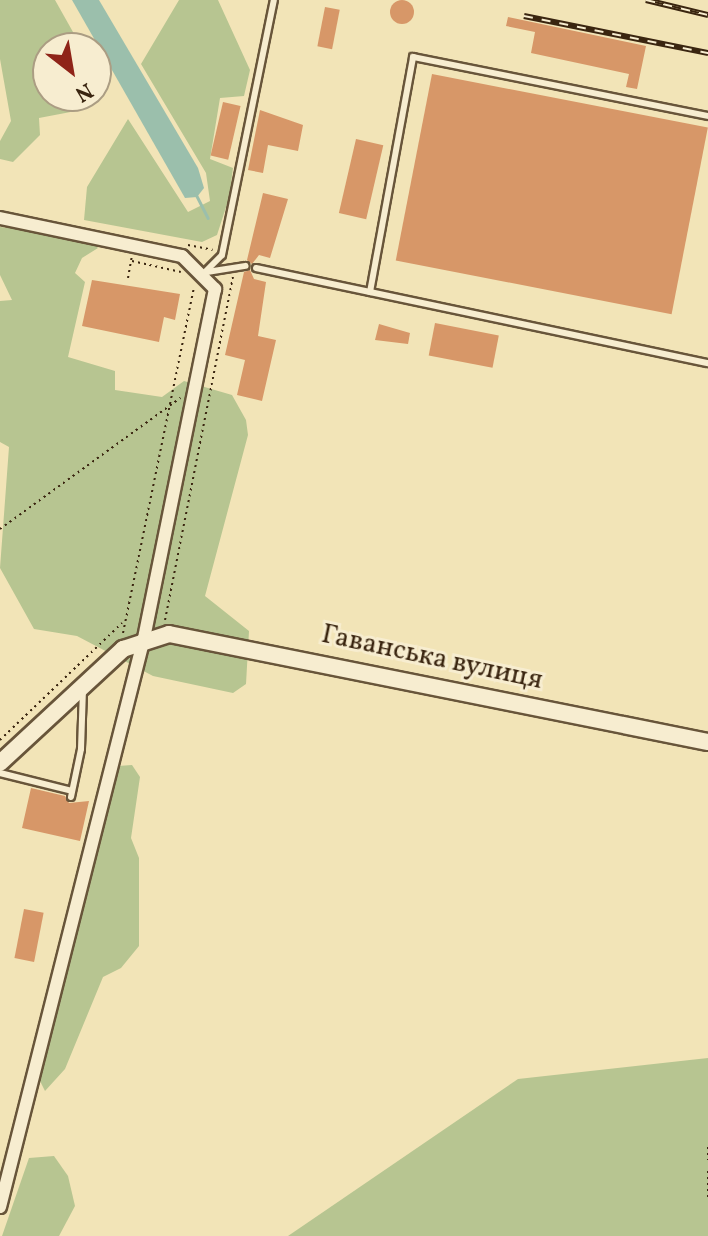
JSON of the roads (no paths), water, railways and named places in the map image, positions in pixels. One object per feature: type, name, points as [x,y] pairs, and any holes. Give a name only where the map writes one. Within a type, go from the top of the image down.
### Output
[{"type":"street","points":[[0,218],[182,256],[204,273],[215,289],[144,638],[0,1207]]},
{"type":"street","name":"Гаванська вулиця","points":[[0,763],[123,649],[144,638],[162,634],[708,742]]},
{"type":"lane","points":[[204,273],[222,255],[274,0]]},
{"type":"lane","points":[[370,292],[413,57],[708,116]]},
{"type":"lane","points":[[204,273],[236,264],[246,266]]},
{"type":"lane","points":[[256,268],[708,363]]},
{"type":"lane","points":[[0,773],[72,794],[84,686]]},
{"type":"waterway","points":[[195,193],[208,218]]},
{"type":"railway","points":[[646,0],[708,15]]},
{"type":"railway","points":[[524,16],[708,53]]}]
